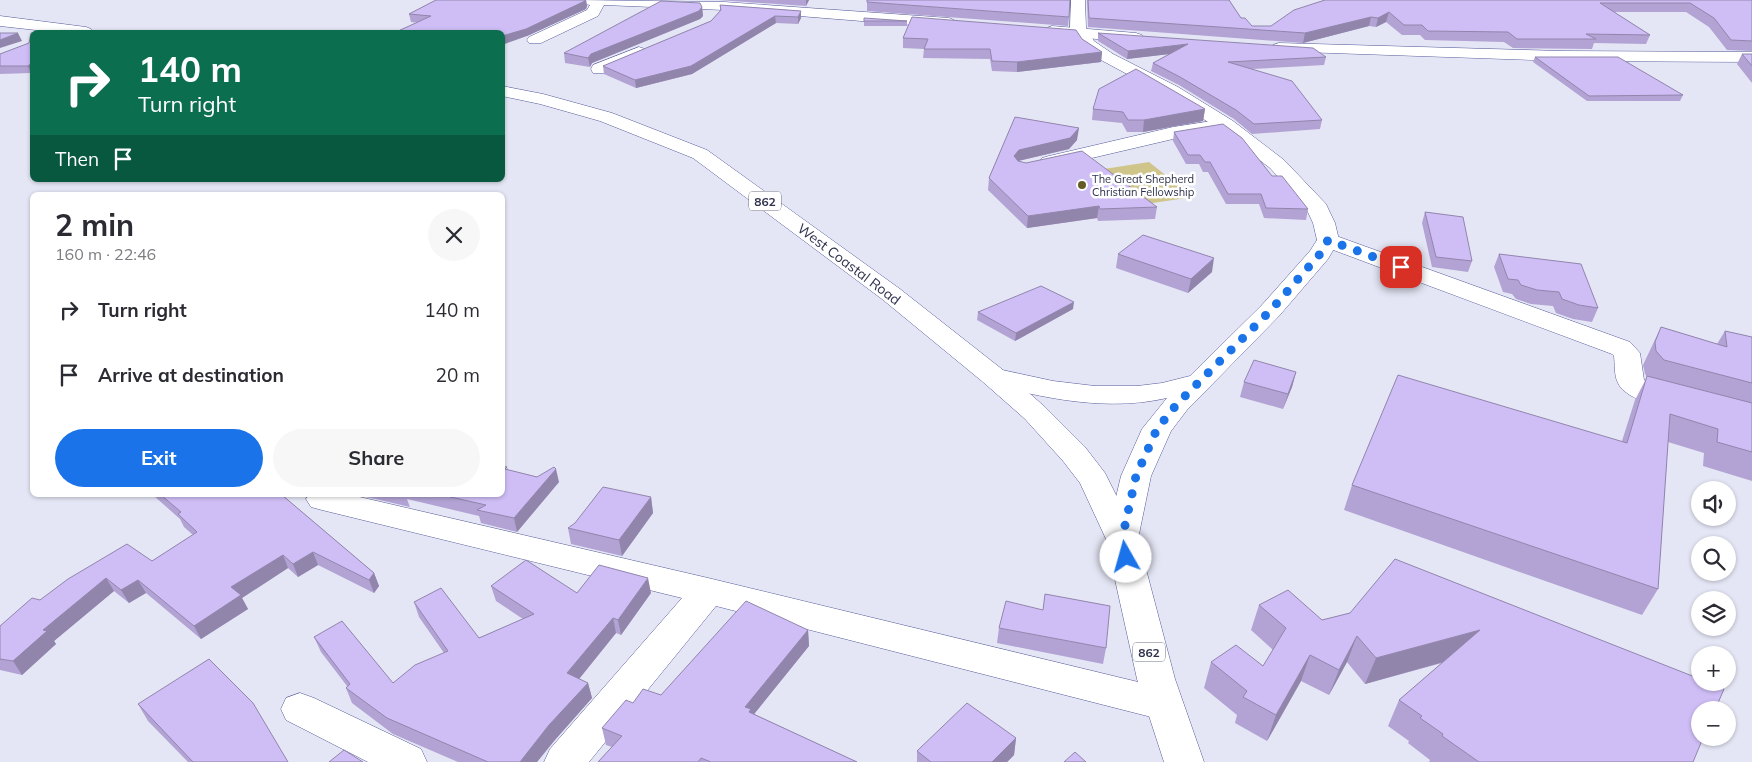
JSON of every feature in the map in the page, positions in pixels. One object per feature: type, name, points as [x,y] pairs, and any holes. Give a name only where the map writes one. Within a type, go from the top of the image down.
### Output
[{"type":"street","points":[[584,0],[600,0],[708,12],[963,24]]},
{"type":"street","points":[[535,40],[593,13],[600,0]]},
{"type":"street","points":[[1078,0],[1076,13],[1078,28],[1088,44],[1107,57],[1172,91],[1226,124],[1277,164],[1315,204],[1324,223],[1328,240],[1320,254],[1270,311],[1198,382],[1157,429],[1136,476],[1122,539]]},
{"type":"street","points":[[0,21],[58,30]]},
{"type":"street","points":[[1041,30],[1148,39]]},
{"type":"street","points":[[599,68],[655,46]]},
{"type":"street","points":[[1262,47],[1563,56],[1752,57]]},
{"type":"street","name":"West Coastal Road","points":[[505,92],[543,99],[606,117],[700,154],[890,294],[993,376],[1035,413],[1079,460],[1094,480],[1122,539]]},
{"type":"street","points":[[1034,165],[1173,133],[1226,124]]},
{"type":"street","points":[[1328,240],[1621,348],[1627,353],[1629,380],[1635,387],[1695,407]]},
{"type":"street","points":[[993,376],[1024,385],[1052,390],[1089,393],[1156,392],[1198,382]]},
{"type":"street","points":[[322,499],[708,591],[1163,704]]},
{"type":"street","name":"862","points":[[1122,539],[1163,704],[1184,762]]},
{"type":"street","points":[[564,762],[708,591]]},
{"type":"street","points":[[300,709],[407,762]]},
{"type":"shaded area","points":[[1149,162],[1193,197],[1146,204],[1104,169]]},
{"type":"building","points":[[436,0],[585,0],[526,29],[505,35],[505,30],[400,30],[431,16],[409,14]]},
{"type":"building","points":[[867,0],[1070,0],[1069,17],[867,2]]},
{"type":"building","points":[[1088,0],[1229,0],[1241,18],[1245,18],[1252,26],[1271,26],[1294,10],[1325,0],[1752,0],[1752,41],[1731,40],[1714,18],[1690,3],[1600,3],[1650,35],[1586,34],[1596,39],[1517,39],[1508,32],[1428,31],[1422,25],[1404,25],[1389,12],[1378,18],[1371,17],[1305,33],[1089,18]]},
{"type":"building","points":[[661,1],[700,3],[702,7],[699,11],[591,54],[588,58],[564,53]]},
{"type":"building","points":[[720,5],[801,11],[798,17],[775,16],[691,66],[635,80],[603,66],[711,21],[721,10]]},
{"type":"building","points":[[912,17],[1076,30],[1082,39],[1102,52],[1017,62],[992,61],[990,49],[924,49],[928,39],[903,38]]},
{"type":"building","points":[[864,18],[907,21],[864,21]]},
{"type":"building","points":[[0,33],[18,33],[0,40]]},
{"type":"building","points":[[1098,33],[1313,48],[1326,57],[1228,62],[1292,81],[1322,120],[1254,124],[1236,110],[1153,63],[1188,44],[1128,51]]},
{"type":"building","points":[[30,38],[30,64],[0,66],[0,54],[29,43]]},
{"type":"building","points":[[1742,54],[1752,54],[1752,66]]},
{"type":"building","points":[[1535,57],[1618,57],[1683,95],[1589,96]]},
{"type":"building","points":[[1136,69],[1205,109],[1144,120],[1128,120],[1123,112],[1093,109],[1099,89]]},
{"type":"building","points":[[1015,117],[1079,128],[1070,138],[1019,150],[1014,156],[1018,161],[1026,163],[1082,151],[1157,207],[1100,209],[1099,206],[1028,216],[989,178]]},
{"type":"building","points":[[1223,124],[1242,138],[1272,176],[1282,176],[1308,209],[1266,208],[1261,194],[1228,194],[1210,162],[1205,162],[1200,155],[1188,155],[1174,132]]},
{"type":"building","points":[[1425,212],[1463,217],[1472,261],[1436,257]]},
{"type":"building","points":[[1143,235],[1214,258],[1191,279],[1118,254]]},
{"type":"building","points":[[1499,254],[1581,264],[1598,308],[1579,305],[1562,299],[1559,292],[1537,290],[1521,285],[1518,280],[1508,279]]},
{"type":"building","points":[[1041,286],[1074,302],[1016,333],[978,312]]},
{"type":"building","points":[[1661,327],[1727,347],[1725,331],[1752,337],[1752,383],[1664,360],[1656,351],[1655,342]]},
{"type":"building","points":[[1254,360],[1296,372],[1288,394],[1244,382]]},
{"type":"building","points":[[1398,375],[1627,443],[1647,376],[1752,403],[1752,452],[1717,442],[1718,429],[1670,414],[1658,589],[1352,485]]},
{"type":"building","points":[[554,467],[556,469],[514,518],[477,510],[486,505],[451,497],[505,497],[505,469],[537,477]]},
{"type":"building","points":[[603,487],[651,497],[619,540],[568,528],[575,523]]},
{"type":"building","points":[[163,497],[284,497],[374,573],[369,580],[313,552],[293,564],[283,555],[231,587],[241,595],[194,626],[138,580],[121,590],[106,578],[43,630],[47,631],[13,661],[0,659],[0,626],[32,598],[40,600],[68,579],[127,544],[152,561],[197,532],[178,514],[181,512]]},
{"type":"building","points":[[1395,559],[1691,675],[1691,691],[1723,691],[1719,701],[1691,701],[1691,746],[1700,746],[1693,762],[1479,762],[1442,736],[1443,734],[1420,718],[1422,716],[1399,700],[1480,630],[1376,658],[1357,636],[1339,670],[1310,655],[1276,715],[1243,697],[1247,691],[1211,662],[1236,645],[1263,666],[1286,628],[1259,605],[1288,590],[1322,620],[1350,613]]},
{"type":"building","points":[[526,560],[577,593],[599,565],[648,578],[618,620],[613,618],[567,673],[588,683],[549,725],[520,762],[488,762],[387,718],[346,688],[350,684],[314,637],[342,621],[393,683],[415,665],[448,651],[414,602],[441,588],[479,638],[534,614],[491,586]]},
{"type":"building","points":[[1045,594],[1110,606],[1106,648],[999,628],[1006,601],[1043,610]]},
{"type":"building","points":[[746,601],[808,630],[745,707],[751,709],[749,712],[857,762],[711,762],[701,758],[698,762],[598,762],[622,736],[602,728],[626,700],[633,703],[643,689],[661,695]]},
{"type":"building","points":[[209,659],[253,703],[288,762],[193,762],[138,704]]},
{"type":"building","points":[[967,703],[1016,738],[992,762],[931,762],[917,751]]},
{"type":"building","points":[[344,750],[363,762],[329,762]]},
{"type":"building","points":[[1075,752],[1086,762],[1064,762]]},
{"type":"place","name":"The Great Shepherd Christian Fellowship","points":[[1082,185]]},
{"type":"route","points":[[1126,557],[1122,539],[1136,476],[1157,429],[1198,382],[1270,311],[1320,254],[1328,240],[1401,267]]}]
